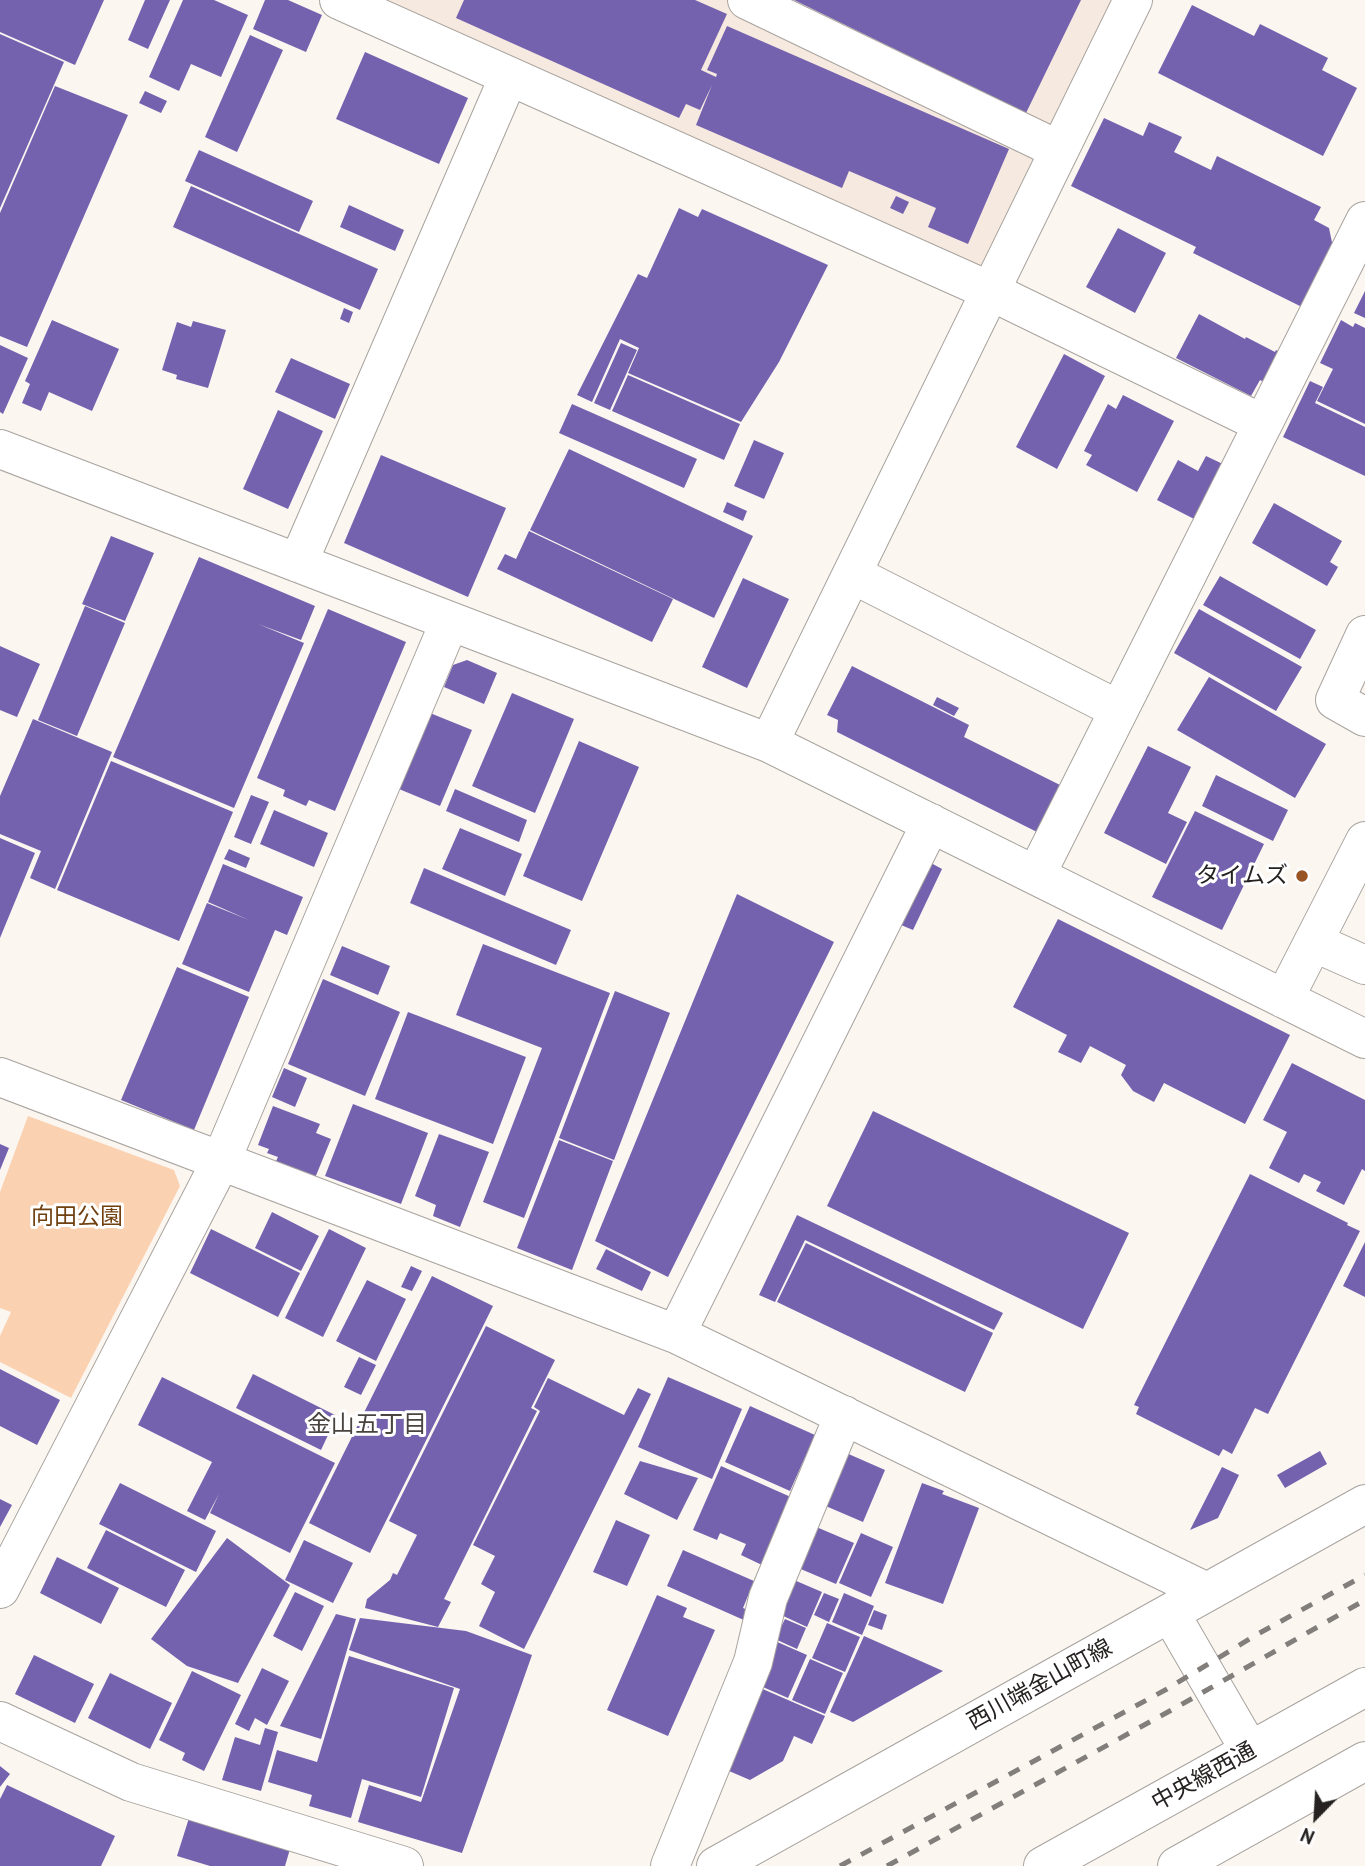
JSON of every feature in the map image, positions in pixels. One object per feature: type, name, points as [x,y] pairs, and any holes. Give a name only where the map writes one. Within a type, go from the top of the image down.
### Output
[{"type":"street","points":[[339,0],[990,291],[1263,424]]},
{"type":"street","points":[[747,0],[1059,150]]},
{"type":"street","points":[[769,743],[1133,0]]},
{"type":"street","points":[[298,563],[509,76]]},
{"type":"street","points":[[1036,875],[1365,221]]},
{"type":"street","points":[[0,449],[769,743],[1365,1039]]},
{"type":"street","points":[[852,574],[1119,710]]},
{"type":"street","points":[[0,1589],[221,1161],[450,621]]},
{"type":"street","points":[[1365,635],[1335,700],[1365,717]]},
{"type":"street","points":[[676,1334],[931,823]]},
{"type":"street","points":[[1284,999],[1365,841]]},
{"type":"street","points":[[1313,942],[1365,965]]},
{"type":"street","points":[[0,1077],[676,1334],[1207,1592]]},
{"type":"street","points":[[670,1866],[753,1662],[768,1598],[844,1415]]},
{"type":"street","name":"西川端金山町線","points":[[716,1866],[1365,1504]]},
{"type":"street","points":[[1170,1613],[1250,1751]]},
{"type":"street","name":"中央線西通","points":[[1043,1866],[1365,1687]]},
{"type":"street","points":[[0,1721],[131,1782],[404,1866]]},
{"type":"street","points":[[1177,1866],[1365,1761]]},
{"type":"shaded area","points":[[375,0],[1113,0],[983,268]]},
{"type":"green space","name":"向田公園","points":[[28,1116],[174,1170],[180,1186],[71,1398],[0,1362],[0,1336],[11,1312],[0,1308],[0,1192]]},
{"type":"building","points":[[0,0],[104,0],[75,65],[0,32]]},
{"type":"building","points":[[145,0],[170,0],[148,49],[128,40]]},
{"type":"building","points":[[183,0],[214,0],[248,15],[221,77],[191,64],[179,91],[149,77]]},
{"type":"building","points":[[265,0],[288,0],[322,15],[306,52],[253,29]]},
{"type":"building","points":[[464,0],[695,0],[727,14],[701,70],[716,77],[717,74],[707,70],[727,26],[1009,149],[968,244],[928,227],[936,208],[849,171],[842,188],[696,125],[712,85],[700,110],[686,104],[679,118],[456,18]]},
{"type":"building","points":[[794,0],[1081,0],[1026,113]]},
{"type":"building","points":[[1192,5],[1254,36],[1260,24],[1328,58],[1322,70],[1357,88],[1323,156],[1158,73]]},
{"type":"building","points":[[0,34],[64,62],[0,208]]},
{"type":"building","points":[[250,35],[283,50],[237,152],[205,137]]},
{"type":"building","points":[[365,52],[468,98],[439,164],[336,119]]},
{"type":"building","points":[[55,86],[128,115],[27,347],[0,336],[0,213]]},
{"type":"building","points":[[145,91],[167,101],[161,113],[139,103]]},
{"type":"building","points":[[1104,118],[1143,136],[1149,122],[1182,137],[1174,152],[1211,170],[1217,156],[1321,207],[1314,220],[1329,228],[1334,252],[1306,309],[1193,253],[1196,247],[1071,186]]},
{"type":"building","points":[[199,150],[313,201],[299,232],[185,181]]},
{"type":"building","points":[[191,186],[378,269],[360,310],[173,227]]},
{"type":"building","points":[[896,196],[909,202],[903,214],[890,208]]},
{"type":"building","points":[[349,205],[404,230],[395,251],[340,227]]},
{"type":"building","points":[[679,208],[698,217],[702,209],[828,265],[779,362],[741,422],[628,373],[639,348],[620,339],[592,402],[577,395],[638,274],[647,278]]},
{"type":"building","points":[[1118,228],[1166,253],[1135,313],[1086,287]]},
{"type":"building","points":[[1365,291],[1365,318],[1354,313]]},
{"type":"building","points":[[344,308],[353,312],[349,323],[340,319]]},
{"type":"building","points":[[1199,314],[1245,339],[1246,337],[1285,355],[1269,385],[1260,380],[1251,396],[1176,358]]},
{"type":"building","points":[[52,320],[119,349],[92,411],[49,392],[41,411],[22,403],[30,384],[25,381]]},
{"type":"building","points":[[1341,320],[1353,327],[1355,323],[1365,328],[1365,424],[1317,401],[1333,369],[1320,363]]},
{"type":"building","points":[[193,321],[226,330],[208,388],[176,379],[177,375],[162,370],[177,322],[191,327]]},
{"type":"building","points":[[621,343],[637,350],[610,410],[594,403]]},
{"type":"building","points":[[0,345],[28,358],[3,414],[0,412]]},
{"type":"building","points":[[1064,354],[1105,376],[1057,469],[1016,447]]},
{"type":"building","points":[[291,358],[350,384],[335,419],[275,392]]},
{"type":"building","points":[[628,375],[740,424],[724,460],[612,411]]},
{"type":"building","points":[[1310,381],[1323,387],[1315,403],[1365,427],[1365,476],[1283,437]]},
{"type":"building","points":[[1123,395],[1174,421],[1137,492],[1086,465],[1092,455],[1084,451],[1108,404],[1116,409]]},
{"type":"building","points":[[572,404],[697,459],[684,488],[559,433]]},
{"type":"building","points":[[278,410],[323,431],[288,509],[243,489]]},
{"type":"building","points":[[754,440],[784,453],[764,499],[734,486]]},
{"type":"building","points":[[569,449],[753,536],[714,618],[530,530]]},
{"type":"building","points":[[381,455],[506,508],[468,597],[344,543]]},
{"type":"building","points":[[1206,456],[1227,466],[1198,521],[1157,500],[1178,460],[1198,471]]},
{"type":"building","points":[[727,502],[747,511],[743,521],[723,512]]},
{"type":"building","points":[[1274,503],[1342,541],[1330,562],[1338,567],[1327,586],[1252,543]]},
{"type":"building","points":[[529,531],[673,599],[652,642],[497,569],[505,554],[516,559]]},
{"type":"building","points":[[111,536],[154,553],[125,621],[82,604]]},
{"type":"building","points":[[199,557],[315,606],[301,640],[258,624],[304,643],[234,808],[113,757]]},
{"type":"building","points":[[1220,576],[1316,630],[1300,659],[1203,605]]},
{"type":"building","points":[[743,578],[789,599],[747,688],[702,667]]},
{"type":"building","points":[[85,606],[125,623],[77,736],[38,720]]},
{"type":"building","points":[[328,609],[406,642],[335,811],[309,800],[306,806],[283,796],[285,790],[257,778]]},
{"type":"building","points":[[1199,609],[1302,667],[1276,711],[1174,653]]},
{"type":"building","points":[[0,646],[40,664],[17,717],[0,710]]},
{"type":"building","points":[[467,660],[497,673],[484,704],[444,687],[453,665]]},
{"type":"building","points":[[852,666],[969,725],[964,737],[1060,785],[1037,832],[837,732],[838,720],[827,715]]},
{"type":"building","points":[[1209,677],[1326,744],[1295,798],[1177,730]]},
{"type":"building","points":[[512,693],[574,719],[535,813],[472,786]]},
{"type":"building","points":[[937,697],[959,708],[954,716],[933,705]]},
{"type":"building","points":[[430,713],[472,730],[440,806],[399,789]]},
{"type":"building","points":[[33,719],[112,752],[55,889],[30,878],[41,851],[0,834],[0,796]]},
{"type":"building","points":[[579,741],[639,767],[582,901],[523,876]]},
{"type":"building","points":[[1148,746],[1191,767],[1168,813],[1187,822],[1166,864],[1104,833]]},
{"type":"building","points":[[111,761],[233,812],[179,941],[57,890]]},
{"type":"building","points":[[1216,775],[1288,810],[1273,841],[1202,806]]},
{"type":"building","points":[[455,789],[527,820],[519,842],[446,811]]},
{"type":"building","points":[[251,795],[269,802],[251,844],[234,837]]},
{"type":"building","points":[[274,810],[328,833],[314,867],[260,844]]},
{"type":"building","points":[[1195,811],[1264,844],[1222,930],[1152,897]]},
{"type":"building","points":[[460,828],[522,854],[505,896],[442,869]]},
{"type":"building","points":[[0,838],[35,853],[0,938]]},
{"type":"building","points":[[229,849],[250,858],[246,868],[224,859]]},
{"type":"building","points":[[931,863],[942,869],[913,930],[901,925]]},
{"type":"building","points":[[223,864],[303,897],[287,935],[275,930],[249,992],[182,964],[207,903],[249,920],[208,902]]},
{"type":"building","points":[[424,868],[571,930],[556,965],[410,903]]},
{"type":"building","points":[[737,894],[834,942],[668,1277],[595,1241]]},
{"type":"building","points":[[1058,919],[1290,1035],[1245,1124],[1164,1083],[1154,1102],[1133,1091],[1121,1075],[1126,1065],[1090,1046],[1081,1063],[1058,1052],[1067,1035],[1013,1007]]},
{"type":"building","points":[[483,944],[610,993],[524,1218],[483,1202],[542,1048],[456,1015]]},
{"type":"building","points":[[342,946],[390,966],[378,995],[330,975]]},
{"type":"building","points":[[177,967],[249,997],[194,1130],[121,1100]]},
{"type":"building","points":[[323,979],[400,1012],[365,1096],[288,1064]]},
{"type":"building","points":[[615,991],[670,1013],[614,1160],[559,1138]]},
{"type":"building","points":[[408,1012],[526,1057],[493,1144],[375,1099]]},
{"type":"building","points":[[1292,1063],[1365,1100],[1365,1171],[1362,1169],[1344,1205],[1316,1191],[1321,1182],[1304,1174],[1299,1183],[1269,1168],[1287,1132],[1263,1120]]},
{"type":"building","points":[[284,1068],[307,1078],[295,1107],[272,1097]]},
{"type":"building","points":[[353,1104],[428,1133],[401,1204],[325,1176]]},
{"type":"building","points":[[273,1106],[320,1124],[316,1133],[331,1139],[315,1178],[275,1163],[278,1157],[267,1153],[269,1149],[258,1145]]},
{"type":"building","points":[[873,1111],[1129,1233],[1083,1329],[827,1206]]},
{"type":"building","points":[[439,1134],[489,1152],[460,1227],[433,1216],[436,1205],[415,1196]]},
{"type":"building","points":[[559,1140],[613,1161],[572,1270],[517,1248]]},
{"type":"building","points":[[0,1144],[9,1148],[0,1170]]},
{"type":"building","points":[[1250,1174],[1360,1231],[1268,1414],[1255,1408],[1232,1454],[1223,1449],[1219,1456],[1136,1414],[1139,1407],[1134,1405]]},
{"type":"building","points":[[272,1212],[319,1236],[301,1271],[255,1248]]},
{"type":"building","points":[[797,1215],[1003,1313],[994,1330],[805,1240],[775,1302],[759,1295]]},
{"type":"building","points":[[211,1229],[300,1273],[278,1317],[190,1273]]},
{"type":"building","points":[[329,1229],[366,1248],[323,1337],[285,1318]]},
{"type":"building","points":[[1365,1242],[1365,1297],[1343,1286]]},
{"type":"building","points":[[806,1243],[993,1333],[965,1392],[777,1302]]},
{"type":"building","points":[[606,1249],[651,1272],[642,1291],[596,1269]]},
{"type":"building","points":[[411,1266],[422,1271],[412,1291],[401,1287]]},
{"type":"building","points":[[432,1276],[493,1306],[370,1553],[309,1523]]},
{"type":"building","points":[[367,1280],[406,1299],[376,1361],[336,1341]]},
{"type":"building","points":[[486,1326],[555,1360],[531,1408],[537,1411],[444,1599],[451,1602],[438,1627],[365,1608],[367,1599],[390,1580],[393,1573],[397,1575],[417,1535],[389,1521]]},
{"type":"building","points":[[359,1357],[376,1365],[361,1395],[344,1387]]},
{"type":"building","points":[[0,1369],[60,1400],[37,1445],[0,1426]]},
{"type":"building","points":[[253,1374],[337,1416],[321,1450],[236,1408]]},
{"type":"building","points":[[162,1377],[335,1463],[290,1553],[210,1513],[219,1494],[205,1520],[187,1511],[212,1462],[138,1425]]},
{"type":"building","points":[[668,1377],[742,1409],[712,1479],[638,1447]]},
{"type":"building","points":[[548,1378],[624,1415],[638,1388],[651,1394],[524,1649],[479,1626],[495,1592],[481,1584],[495,1556],[473,1545],[540,1411],[534,1407]]},
{"type":"building","points":[[750,1406],[815,1435],[790,1491],[725,1462]]},
{"type":"building","points":[[1320,1451],[1327,1464],[1285,1488],[1277,1475]]},
{"type":"building","points":[[844,1452],[885,1470],[863,1522],[821,1504]]},
{"type":"building","points":[[640,1461],[698,1478],[677,1520],[624,1494]]},
{"type":"building","points":[[721,1466],[793,1498],[764,1566],[741,1555],[746,1544],[720,1533],[717,1540],[693,1530]]},
{"type":"building","points":[[1222,1467],[1239,1475],[1218,1518],[1190,1530]]},
{"type":"building","points":[[120,1483],[216,1531],[196,1572],[99,1524]]},
{"type":"building","points":[[922,1483],[979,1508],[943,1604],[885,1583]]},
{"type":"building","points":[[0,1499],[12,1505],[0,1527]]},
{"type":"building","points":[[616,1520],[650,1535],[627,1586],[593,1572]]},
{"type":"building","points":[[814,1526],[854,1543],[836,1584],[796,1567]]},
{"type":"building","points":[[106,1530],[185,1570],[166,1607],[87,1568]]},
{"type":"building","points":[[861,1533],[893,1547],[871,1597],[839,1583]]},
{"type":"building","points":[[227,1538],[290,1585],[238,1683],[187,1666],[151,1639]]},
{"type":"building","points":[[304,1540],[353,1563],[333,1603],[285,1580]]},
{"type":"building","points":[[683,1550],[754,1581],[743,1608],[750,1611],[746,1621],[667,1586]]},
{"type":"building","points":[[57,1557],[119,1588],[101,1624],[40,1593]]},
{"type":"building","points":[[794,1580],[822,1592],[807,1627],[779,1614]]},
{"type":"building","points":[[295,1592],[324,1606],[302,1651],[273,1636]]},
{"type":"building","points":[[824,1593],[839,1599],[829,1622],[814,1615]]},
{"type":"building","points":[[844,1593],[874,1606],[862,1635],[832,1622]]},
{"type":"building","points":[[657,1595],[687,1608],[683,1617],[715,1630],[668,1736],[607,1710]]},
{"type":"building","points":[[874,1610],[887,1615],[882,1630],[868,1625]]},
{"type":"building","points":[[336,1614],[356,1619],[321,1739],[280,1726]]},
{"type":"building","points":[[360,1618],[466,1631],[532,1655],[462,1853],[358,1822],[369,1785],[421,1802],[460,1689],[349,1650]]},
{"type":"building","points":[[785,1619],[806,1628],[797,1649],[775,1639]]},
{"type":"building","points":[[827,1623],[860,1637],[845,1672],[812,1658]]},
{"type":"building","points":[[864,1636],[943,1671],[853,1722],[830,1712]]},
{"type":"building","points":[[775,1641],[807,1655],[788,1698],[756,1684]]},
{"type":"building","points":[[34,1655],[94,1684],[75,1723],[15,1694]]},
{"type":"building","points":[[349,1656],[454,1688],[421,1797],[362,1779],[351,1818],[309,1806],[312,1795],[268,1782],[277,1750],[317,1762]]},
{"type":"building","points":[[810,1659],[843,1673],[825,1714],[792,1700]]},
{"type":"building","points":[[262,1668],[289,1681],[267,1725],[255,1718],[249,1731],[235,1724]]},
{"type":"building","points":[[192,1671],[241,1695],[204,1771],[182,1760],[185,1753],[159,1740]]},
{"type":"building","points":[[110,1673],[172,1703],[150,1749],[88,1718]]},
{"type":"building","points":[[758,1687],[825,1716],[812,1744],[794,1736],[783,1761],[750,1780],[722,1768]]},
{"type":"building","points":[[265,1728],[278,1732],[261,1791],[222,1780],[235,1737],[260,1745]]},
{"type":"building","points":[[0,1766],[10,1774],[0,1787]]},
{"type":"building","points":[[7,1785],[115,1836],[101,1866],[0,1866],[0,1799]]},
{"type":"building","points":[[189,1818],[290,1849],[285,1866],[210,1866],[177,1856]]},
{"type":"railway","points":[[840,1866],[1167,1689],[1256,1635],[1365,1575]]},
{"type":"railway","points":[[887,1866],[1365,1600]]},
{"type":"place","name":"タイムズ","points":[[1302,876]]},
{"type":"district","name":"金山五丁目","points":[[367,1425]]}]
